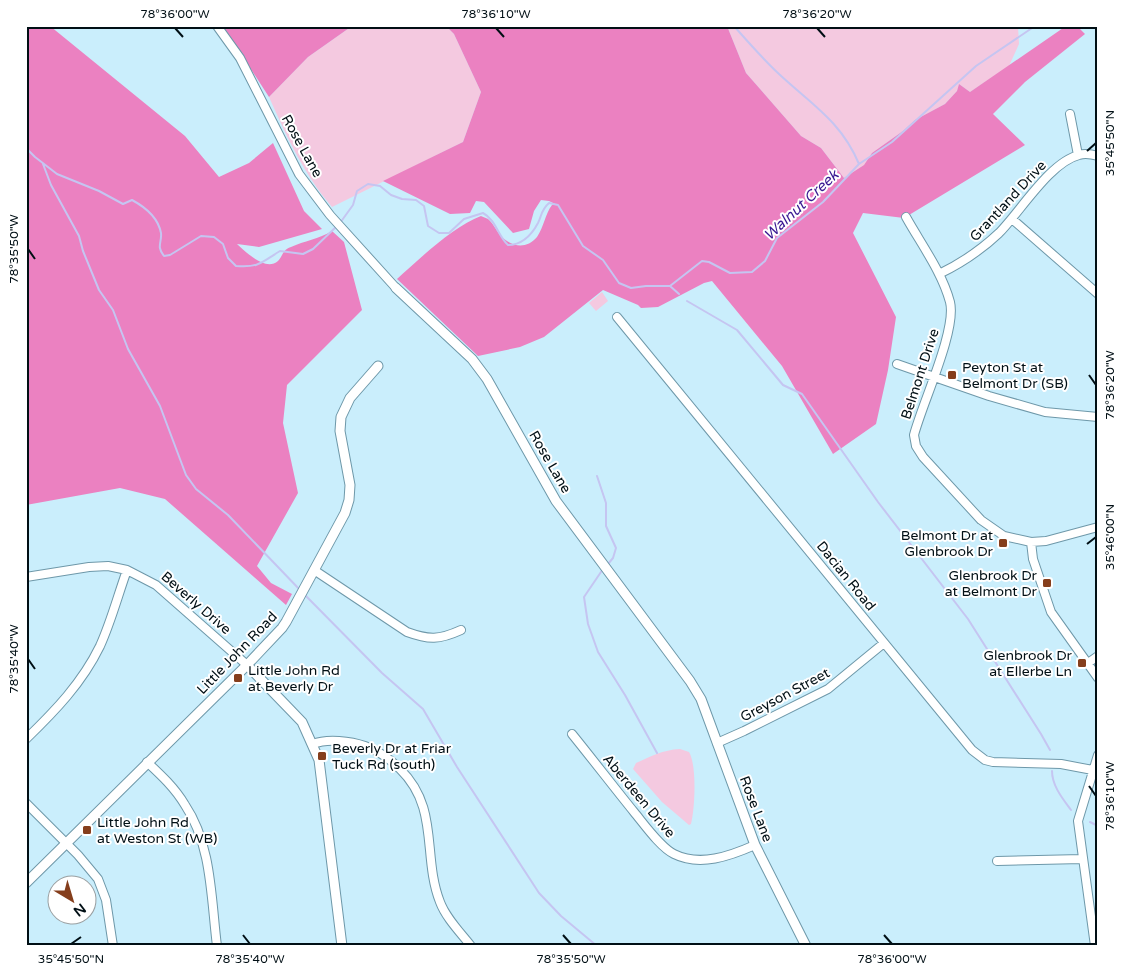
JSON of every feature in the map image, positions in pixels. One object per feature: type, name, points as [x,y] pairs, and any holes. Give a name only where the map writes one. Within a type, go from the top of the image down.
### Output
[{"type":"street","name":"Rose Lane","points":[[217,26],[240,58],[299,174],[330,215],[396,288],[472,359],[487,379],[556,501],[701,698],[755,846],[806,946]]},
{"type":"street","points":[[1070,114],[1078,155],[1098,156]]},
{"type":"street","name":"Grantland Drive","points":[[939,274],[963,263],[985,246],[1012,220],[1054,171],[1068,159],[1078,155]]},
{"type":"street","name":"Belmont Drive","points":[[906,217],[939,274],[950,303],[951,317],[947,335],[914,435],[916,446],[923,457],[981,520],[1004,536],[1031,542],[1061,538],[1098,527]]},
{"type":"street","points":[[1012,220],[1098,294]]},
{"type":"street","name":"Dacian Road","points":[[618,317],[972,750],[985,760],[1003,763],[1061,764],[1096,770]]},
{"type":"street","points":[[897,364],[989,396],[1045,412],[1098,417]]},
{"type":"street","name":"Little John Road","points":[[26,883],[282,628],[338,528],[350,500],[350,485],[340,431],[342,413],[353,394],[378,366]]},
{"type":"street","points":[[1031,542],[1033,560],[1051,612],[1066,636],[1098,678]]},
{"type":"street","name":"Beverly Drive","points":[[26,577],[89,566],[108,566],[127,570],[156,585],[246,665],[302,722],[319,760],[342,946]]},
{"type":"street","points":[[26,739],[63,702],[90,664],[107,630],[127,570]]},
{"type":"street","points":[[314,570],[406,632],[424,638],[443,638],[461,630]]},
{"type":"street","name":"Greyson Street","points":[[717,743],[828,689],[884,643]]},
{"type":"street","points":[[1088,663],[1098,656]]},
{"type":"street","name":"Aberdeen Drive","points":[[572,734],[648,829],[673,854],[690,859],[712,859],[736,854],[755,846]]},
{"type":"street","points":[[313,744],[329,742],[362,745],[392,760],[405,773],[417,789],[424,804],[434,881],[440,902],[449,918],[471,946]]},
{"type":"street","points":[[1095,946],[1078,821],[1096,770],[1098,755]]},
{"type":"street","points":[[147,762],[178,794],[198,829],[205,852],[217,946]]},
{"type":"street","points":[[26,803],[87,865],[98,879],[106,900],[113,946]]},
{"type":"street","points":[[996,861],[1082,859]]},
{"type":"shaded area","points":[[26,26],[50,26],[185,136],[219,177],[249,163],[273,143],[304,211],[322,229],[259,247],[237,244],[250,255],[261,262],[273,264],[278,261],[288,248],[332,231],[344,242],[362,310],[287,385],[283,423],[298,493],[257,566],[271,583],[292,594],[286,605],[165,499],[120,488],[26,505]]},
{"type":"shaded area","points":[[223,26],[352,26],[308,57],[269,97]]},
{"type":"shaded area","points":[[352,26],[446,26],[454,34],[481,92],[463,142],[332,207],[304,168],[269,97],[308,57]]},
{"type":"shaded area","points":[[446,26],[727,26],[746,73],[801,136],[821,148],[844,178],[864,165],[872,153],[915,120],[945,104],[957,91],[959,84],[970,92],[1066,26],[1077,26],[1085,34],[1025,82],[993,114],[1025,145],[904,218],[863,213],[853,233],[896,317],[888,370],[876,424],[833,454],[782,366],[712,281],[704,283],[658,307],[641,308],[603,290],[544,337],[520,347],[478,356],[397,279],[448,235],[481,216],[488,219],[500,235],[509,242],[518,245],[528,244],[537,237],[552,205],[557,205],[541,200],[534,211],[529,229],[513,233],[484,202],[476,201],[470,213],[450,214],[383,181],[463,142],[481,92],[454,34]]},
{"type":"shaded area","points":[[727,26],[1018,26],[1019,44],[1009,66],[970,92],[959,84],[957,91],[945,104],[915,120],[872,153],[864,165],[844,178],[821,148],[801,136],[746,73]]},
{"type":"shaded area","points":[[602,292],[608,301],[596,311],[589,303]]},
{"type":"shaded area","points":[[680,749],[689,752],[693,766],[694,808],[691,824],[689,825],[662,802],[633,769],[636,763],[652,756]]},
{"type":"waterway","points":[[734,26],[773,68],[814,104],[834,125],[852,149],[859,164]]},
{"type":"waterway","name":"Walnut Creek","points":[[340,223],[353,205],[357,191],[368,184],[380,186],[391,195],[402,199],[416,200],[424,206],[428,226],[439,233],[449,233],[464,219],[483,213],[491,220],[508,245],[513,245],[529,236],[538,223],[544,208],[549,203],[558,205],[583,246],[603,260],[619,283],[631,288],[670,286],[702,261],[709,262],[730,273],[752,272],[765,261],[777,238],[823,202],[859,164],[892,142],[976,66],[1035,26]]},
{"type":"waterway","name":"Walnut Creek","points":[[26,148],[57,174],[99,191],[123,204],[132,200],[146,209],[154,217],[159,227],[161,233],[160,247],[164,256],[170,255],[201,236],[214,237],[223,244],[228,258],[236,266],[250,266],[260,263],[280,251],[303,254],[313,249],[337,226]]},
{"type":"waterway","points":[[43,164],[51,185],[79,236],[99,290],[113,310],[128,349],[160,406],[186,475],[196,489],[228,515],[301,591]]},
{"type":"waterway","points":[[670,286],[679,294]]},
{"type":"waterway","points":[[687,301],[737,330],[783,385],[802,394],[878,502],[968,619],[1050,750]]},
{"type":"waterway","points":[[597,476],[606,503],[606,526],[616,548],[613,558],[608,564]]},
{"type":"waterway","points":[[603,569],[584,597],[588,624],[598,652],[625,695],[657,753]]},
{"type":"waterway","points":[[304,594],[382,673],[423,709],[457,767],[539,893],[561,916],[597,946]]},
{"type":"waterway","points":[[1052,771],[1056,787],[1071,810]]},
{"type":"waterway","points":[[1090,822],[1098,826]]},
{"type":"place","name":"Peyton St at Belmont Dr (SB)","points":[[952,375]]},
{"type":"place","name":"Belmont Dr at Glenbrook Dr","points":[[1003,543]]},
{"type":"place","name":"Glenbrook Dr at Belmont Dr","points":[[1047,583]]},
{"type":"place","name":"Glenbrook Dr at Ellerbe Ln","points":[[1082,663]]},
{"type":"place","name":"Little John Rd at Beverly Dr","points":[[238,678]]},
{"type":"place","name":"Beverly Dr at Friar Tuck Rd (south)","points":[[322,756]]},
{"type":"place","name":"Little John Rd at Weston St (WB)","points":[[87,830]]}]
